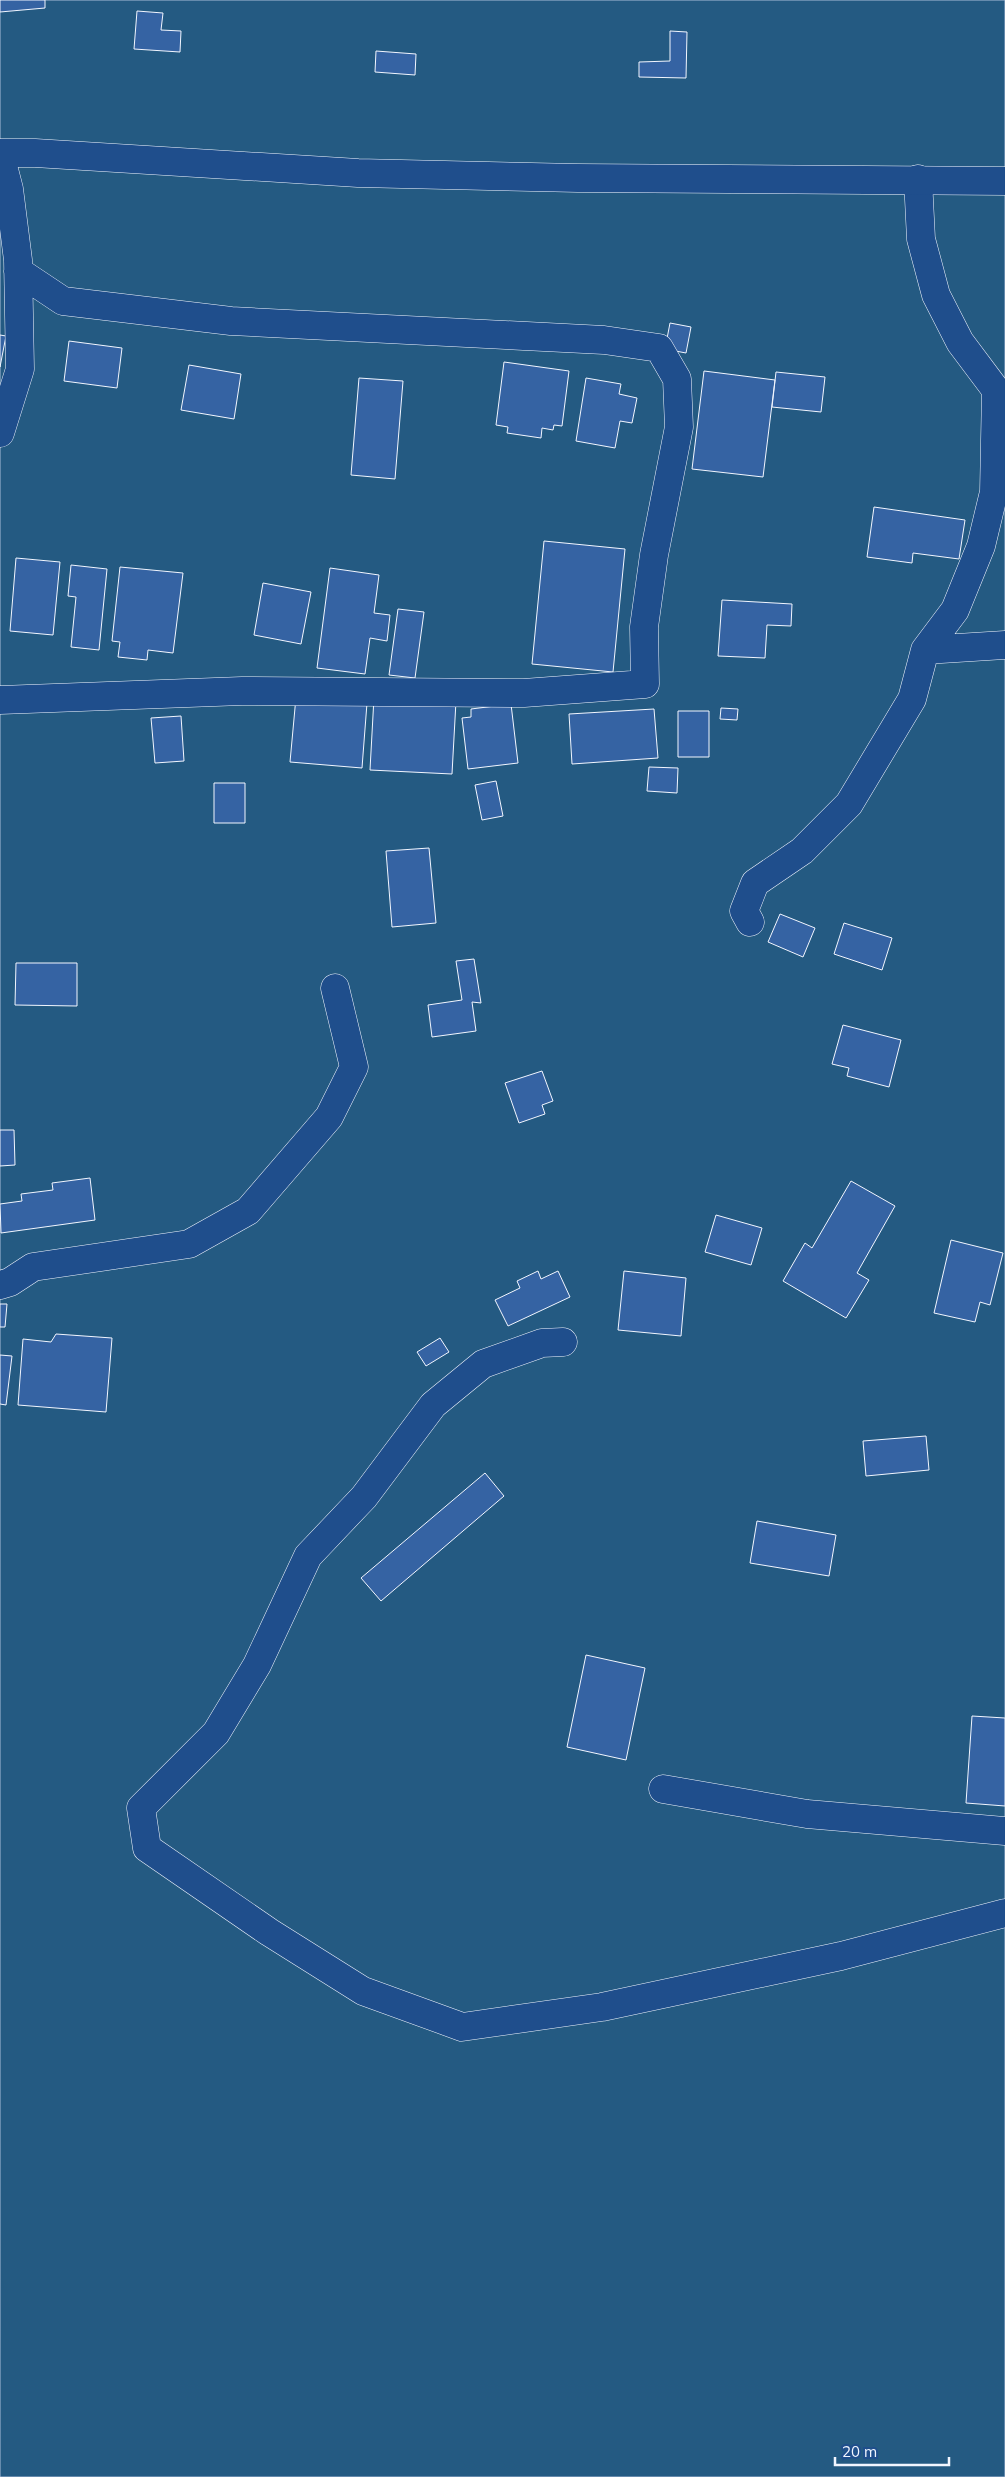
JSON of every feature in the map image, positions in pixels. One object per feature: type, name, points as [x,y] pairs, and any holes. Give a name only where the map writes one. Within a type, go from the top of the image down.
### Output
[{"type":"street","points":[[0,432],[20,369],[18,272],[9,189],[0,154],[35,153],[358,173],[588,178],[1005,181]]},
{"type":"street","points":[[750,922],[744,911],[756,883],[802,851],[849,804],[912,699],[925,650],[954,610],[981,546],[994,492],[996,390],[960,342],[936,295],[921,239],[918,179]]},
{"type":"street","points":[[0,700],[242,691],[524,693],[645,684],[644,627],[654,555],[679,427],[677,378],[659,348],[595,340],[212,319],[63,301],[18,272]]},
{"type":"street","points":[[925,650],[1005,645]]},
{"type":"street","points":[[0,1285],[10,1282],[34,1267],[189,1244],[248,1211],[329,1117],[354,1066],[335,988]]},
{"type":"street","points":[[564,1342],[542,1342],[483,1364],[433,1405],[364,1497],[308,1556],[257,1665],[216,1733],[140,1808],[147,1848],[269,1932],[363,1991],[462,2027],[602,2007],[841,1956],[1005,1912]]},
{"type":"street","points":[[662,1788],[807,1814],[1005,1831]]},
{"type":"shaded area","points":[[0,0],[1005,0],[1005,2477],[0,2477]]},
{"type":"building","points":[[0,0],[45,0],[45,8],[0,12]]},
{"type":"building","points":[[137,11],[163,13],[161,30],[181,31],[180,52],[134,49]]},
{"type":"building","points":[[670,31],[687,32],[686,78],[639,77],[639,62],[670,61]]},
{"type":"building","points":[[376,51],[416,54],[415,75],[375,72]]},
{"type":"building","points":[[670,323],[691,327],[686,353],[665,349]]},
{"type":"building","points":[[0,335],[6,336],[0,367]]},
{"type":"building","points":[[69,341],[122,348],[117,388],[64,381]]},
{"type":"building","points":[[504,362],[569,371],[562,426],[554,425],[553,430],[542,428],[541,438],[507,433],[508,427],[496,425]]},
{"type":"building","points":[[189,365],[241,374],[234,419],[181,410]]},
{"type":"building","points":[[704,371],[775,380],[763,477],[692,469]]},
{"type":"building","points":[[776,372],[825,377],[821,412],[772,407]]},
{"type":"building","points":[[359,378],[403,381],[395,479],[351,475]]},
{"type":"building","points":[[586,378],[621,384],[619,394],[637,398],[632,423],[620,421],[615,448],[576,441]]},
{"type":"building","points":[[874,507],[965,520],[959,559],[913,553],[912,563],[867,557]]},
{"type":"building","points":[[544,541],[625,549],[613,672],[532,664]]},
{"type":"building","points":[[16,558],[60,562],[53,635],[10,631]]},
{"type":"building","points":[[71,565],[107,569],[99,650],[71,647],[76,597],[68,596]]},
{"type":"building","points":[[120,567],[183,573],[173,653],[148,650],[147,660],[118,657],[120,642],[112,641]]},
{"type":"building","points":[[330,568],[379,575],[374,613],[390,615],[387,641],[370,638],[365,674],[317,668]]},
{"type":"building","points":[[263,583],[311,592],[301,644],[254,635]]},
{"type":"building","points":[[722,600],[792,604],[791,626],[767,625],[765,658],[718,656]]},
{"type":"building","points":[[398,609],[424,612],[415,678],[389,675]]},
{"type":"building","points":[[296,697],[367,703],[362,768],[290,762]]},
{"type":"building","points":[[374,697],[456,701],[452,774],[370,770]]},
{"type":"building","points":[[511,704],[518,763],[468,769],[462,718],[471,717],[471,709]]},
{"type":"building","points":[[721,708],[738,709],[737,720],[720,719]]},
{"type":"building","points":[[654,709],[658,758],[572,764],[569,714]]},
{"type":"building","points":[[678,711],[709,711],[709,757],[678,757]]},
{"type":"building","points":[[181,716],[184,761],[155,763],[151,718]]},
{"type":"building","points":[[649,767],[678,768],[677,793],[647,791]]},
{"type":"building","points":[[496,781],[503,816],[482,820],[475,785]]},
{"type":"building","points":[[214,783],[245,783],[245,823],[214,823]]},
{"type":"building","points":[[429,848],[436,923],[392,927],[386,851]]},
{"type":"building","points":[[780,914],[815,928],[803,957],[768,942]]},
{"type":"building","points":[[844,923],[892,938],[882,970],[834,954]]},
{"type":"building","points":[[474,959],[481,1003],[472,1002],[476,1031],[432,1037],[428,1005],[462,1000],[456,961]]},
{"type":"building","points":[[16,963],[77,963],[77,1006],[15,1005]]},
{"type":"building","points":[[843,1025],[901,1040],[889,1087],[847,1076],[849,1068],[832,1064]]},
{"type":"building","points":[[542,1071],[553,1101],[542,1105],[545,1114],[519,1123],[505,1083]]},
{"type":"building","points":[[0,1130],[14,1130],[15,1165],[0,1166]]},
{"type":"building","points":[[90,1178],[95,1220],[1,1233],[0,1204],[22,1201],[21,1194],[53,1190],[52,1183]]},
{"type":"building","points":[[851,1181],[895,1206],[857,1273],[869,1280],[846,1318],[783,1281],[805,1243],[812,1248]]},
{"type":"building","points":[[716,1215],[762,1228],[751,1265],[705,1252]]},
{"type":"building","points":[[951,1240],[1003,1253],[990,1305],[980,1302],[975,1322],[934,1313]]},
{"type":"building","points":[[538,1271],[541,1279],[558,1271],[570,1297],[508,1326],[495,1300],[520,1288],[517,1281]]},
{"type":"building","points":[[624,1271],[686,1278],[681,1336],[618,1330]]},
{"type":"building","points":[[0,1304],[7,1304],[5,1327],[0,1327]]},
{"type":"building","points":[[56,1334],[112,1338],[106,1412],[18,1405],[23,1339],[51,1342]]},
{"type":"building","points":[[440,1338],[449,1352],[426,1366],[417,1352]]},
{"type":"building","points":[[0,1355],[12,1356],[6,1405],[0,1404]]},
{"type":"building","points":[[926,1436],[929,1470],[866,1476],[863,1441]]},
{"type":"building","points":[[485,1473],[504,1496],[381,1601],[361,1578]]},
{"type":"building","points":[[757,1521],[836,1535],[829,1576],[750,1563]]},
{"type":"building","points":[[586,1655],[645,1668],[626,1760],[567,1747]]},
{"type":"building","points":[[972,1716],[1005,1718],[1005,1806],[966,1803]]}]
